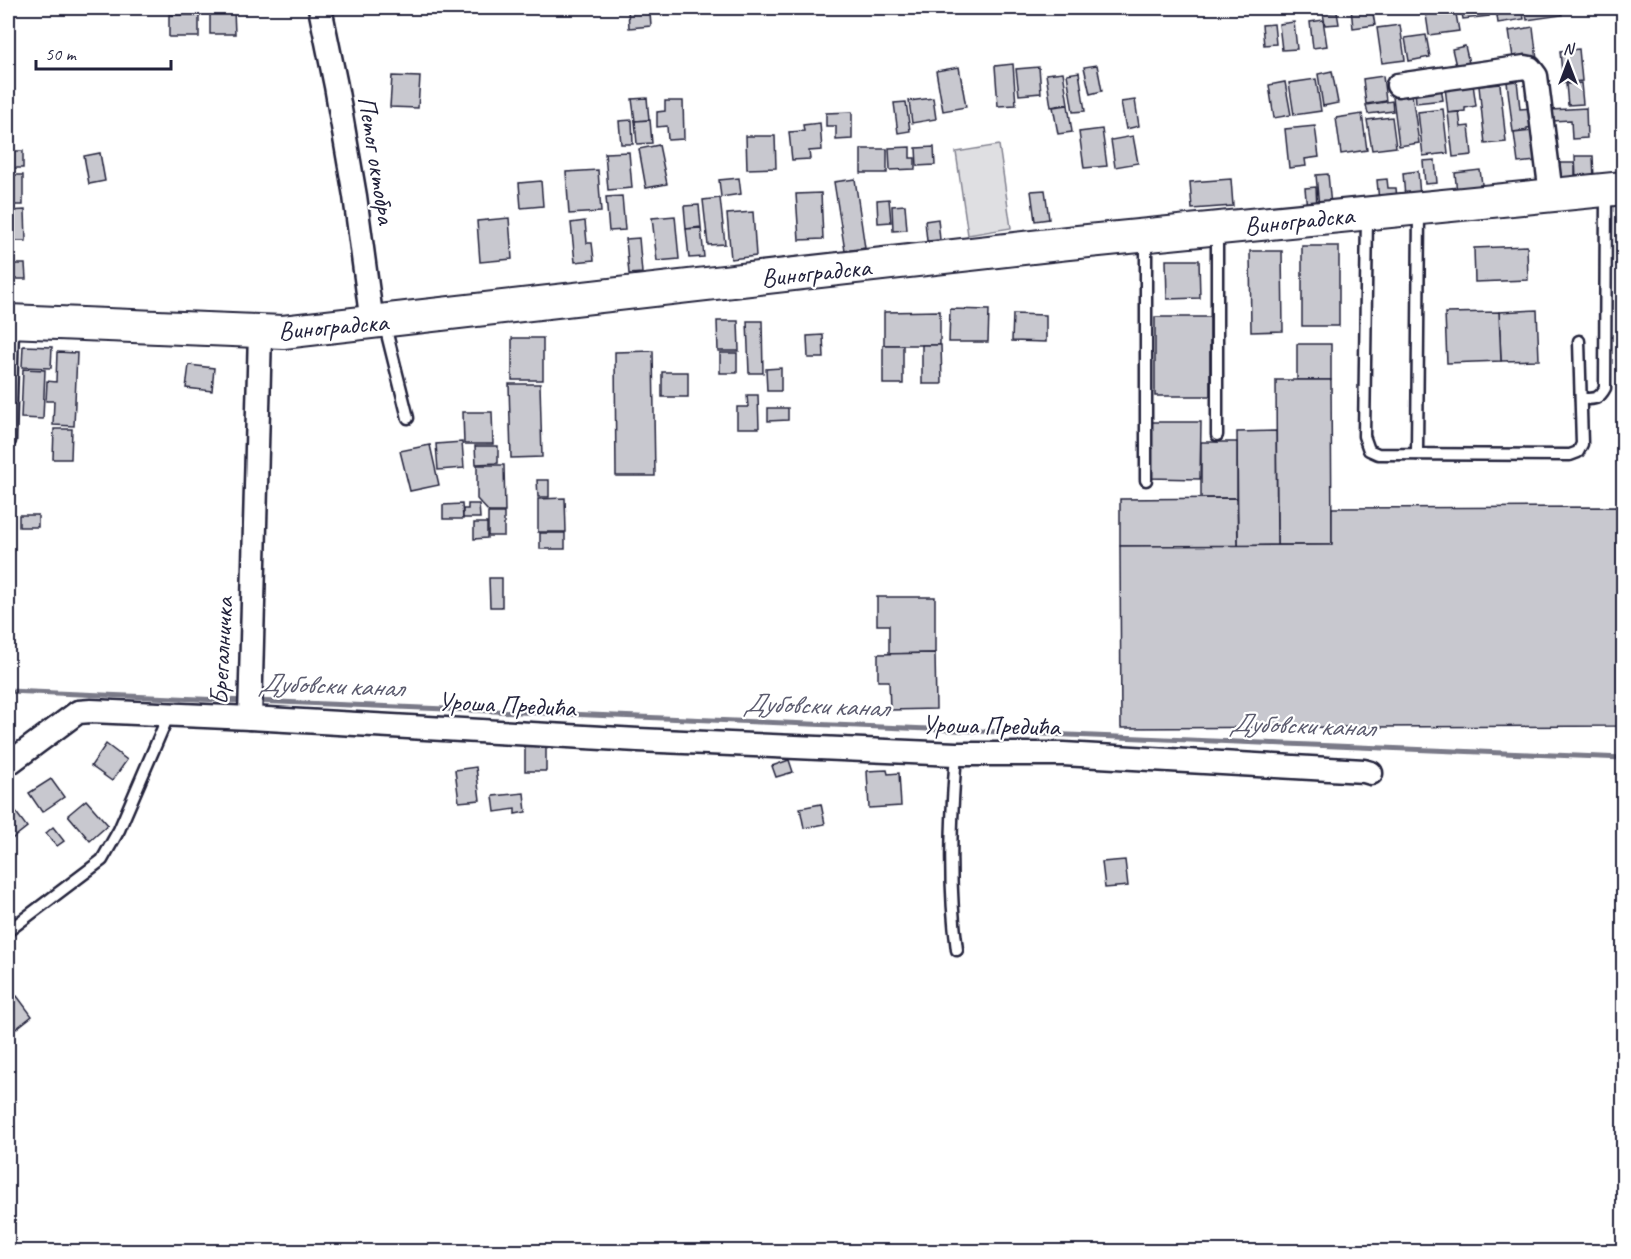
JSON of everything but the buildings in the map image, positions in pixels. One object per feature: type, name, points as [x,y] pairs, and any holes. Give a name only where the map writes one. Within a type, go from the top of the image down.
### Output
[{"type":"street","name":"Петог октобра","points":[[320,8],[378,322]]},
{"type":"street","points":[[1398,85],[1530,68],[1536,76],[1551,194]]},
{"type":"street","name":"Виноградска","points":[[10,321],[223,324],[260,332],[283,332],[1146,235],[1615,189]]},
{"type":"street","name":"Брегалничка","points":[[8,764],[78,712],[250,714],[260,332]]},
{"type":"street","name":"Уроша Предића","points":[[250,714],[638,740],[956,754],[1063,754],[1371,773]]},
{"type":"lane","points":[[1581,399],[1595,399],[1602,395],[1605,388],[1615,189]]},
{"type":"lane","points":[[1417,454],[1419,208]]},
{"type":"lane","points":[[1367,213],[1364,436],[1369,450],[1378,454],[1570,455],[1578,452],[1582,444],[1579,341]]},
{"type":"lane","points":[[1217,229],[1217,435]]},
{"type":"lane","points":[[1146,235],[1146,480]]},
{"type":"lane","points":[[10,321],[10,441]]},
{"type":"lane","points":[[378,322],[408,418]]},
{"type":"lane","points":[[8,931],[102,860],[119,830],[169,714]]},
{"type":"lane","points":[[956,754],[952,804],[951,908],[957,950]]},
{"type":"shaded area","points":[[999,145],[1011,228],[968,235],[956,152]]},
{"type":"waterway","name":"Дубовски канал","points":[[8,691],[246,701]]},
{"type":"waterway","name":"Дубовски канал","points":[[255,701],[1624,758]]}]
